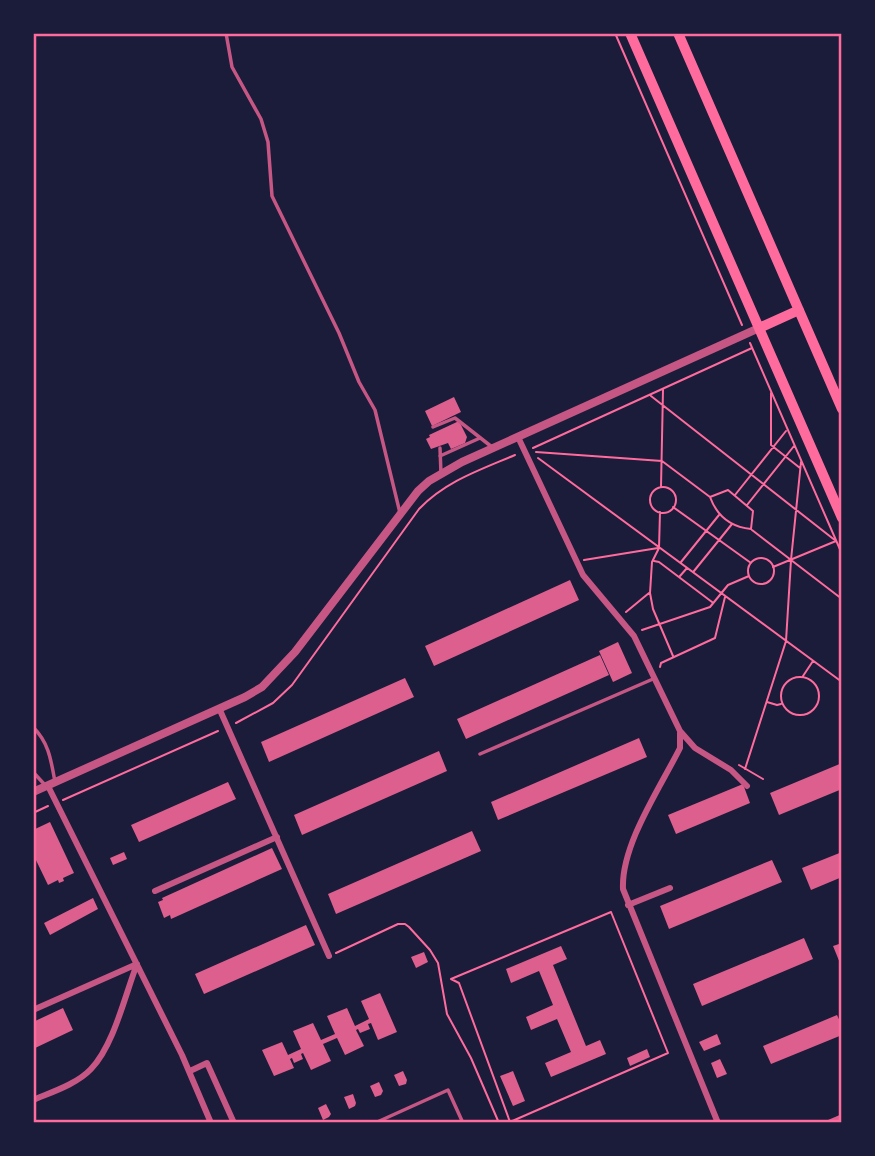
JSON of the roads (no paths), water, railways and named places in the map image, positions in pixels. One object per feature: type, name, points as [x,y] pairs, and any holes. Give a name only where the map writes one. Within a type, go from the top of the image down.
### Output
[{"type":"main road","points":[[630,33],[842,518]]},
{"type":"main road","points":[[678,33],[842,409]]},
{"type":"main road","points":[[759,328],[799,310]]},
{"type":"street","points":[[33,792],[262,687],[277,673],[418,491],[441,474],[759,328]]},
{"type":"street","points":[[519,437],[583,575],[634,636],[680,731],[695,748],[731,769],[747,786]]},
{"type":"street","points":[[219,708],[329,956]]},
{"type":"street","points":[[680,731],[680,748],[629,849],[623,889],[718,1123]]},
{"type":"street","points":[[50,785],[190,1071],[211,1123]]},
{"type":"street","points":[[155,891],[277,837]]},
{"type":"street","points":[[628,905],[670,888]]},
{"type":"street","points":[[33,1010],[137,964]]},
{"type":"street","points":[[33,1100],[72,1082],[90,1070],[103,1053],[137,964]]},
{"type":"street","points":[[190,1071],[207,1063],[234,1123]]},
{"type":"lane","points":[[226,33],[232,67],[261,120],[268,142],[272,196],[339,332],[359,382],[375,410],[400,513]]},
{"type":"lane","points":[[433,428],[455,418],[494,448]]},
{"type":"lane","points":[[440,456],[481,437]]},
{"type":"lane","points":[[440,448],[441,474]]},
{"type":"lane","points":[[480,754],[655,678]]},
{"type":"lane","points":[[33,727],[44,739],[51,754],[50,785]]},
{"type":"lane","points":[[33,772],[50,785]]},
{"type":"lane","points":[[375,1123],[449,1090],[463,1123]]}]
